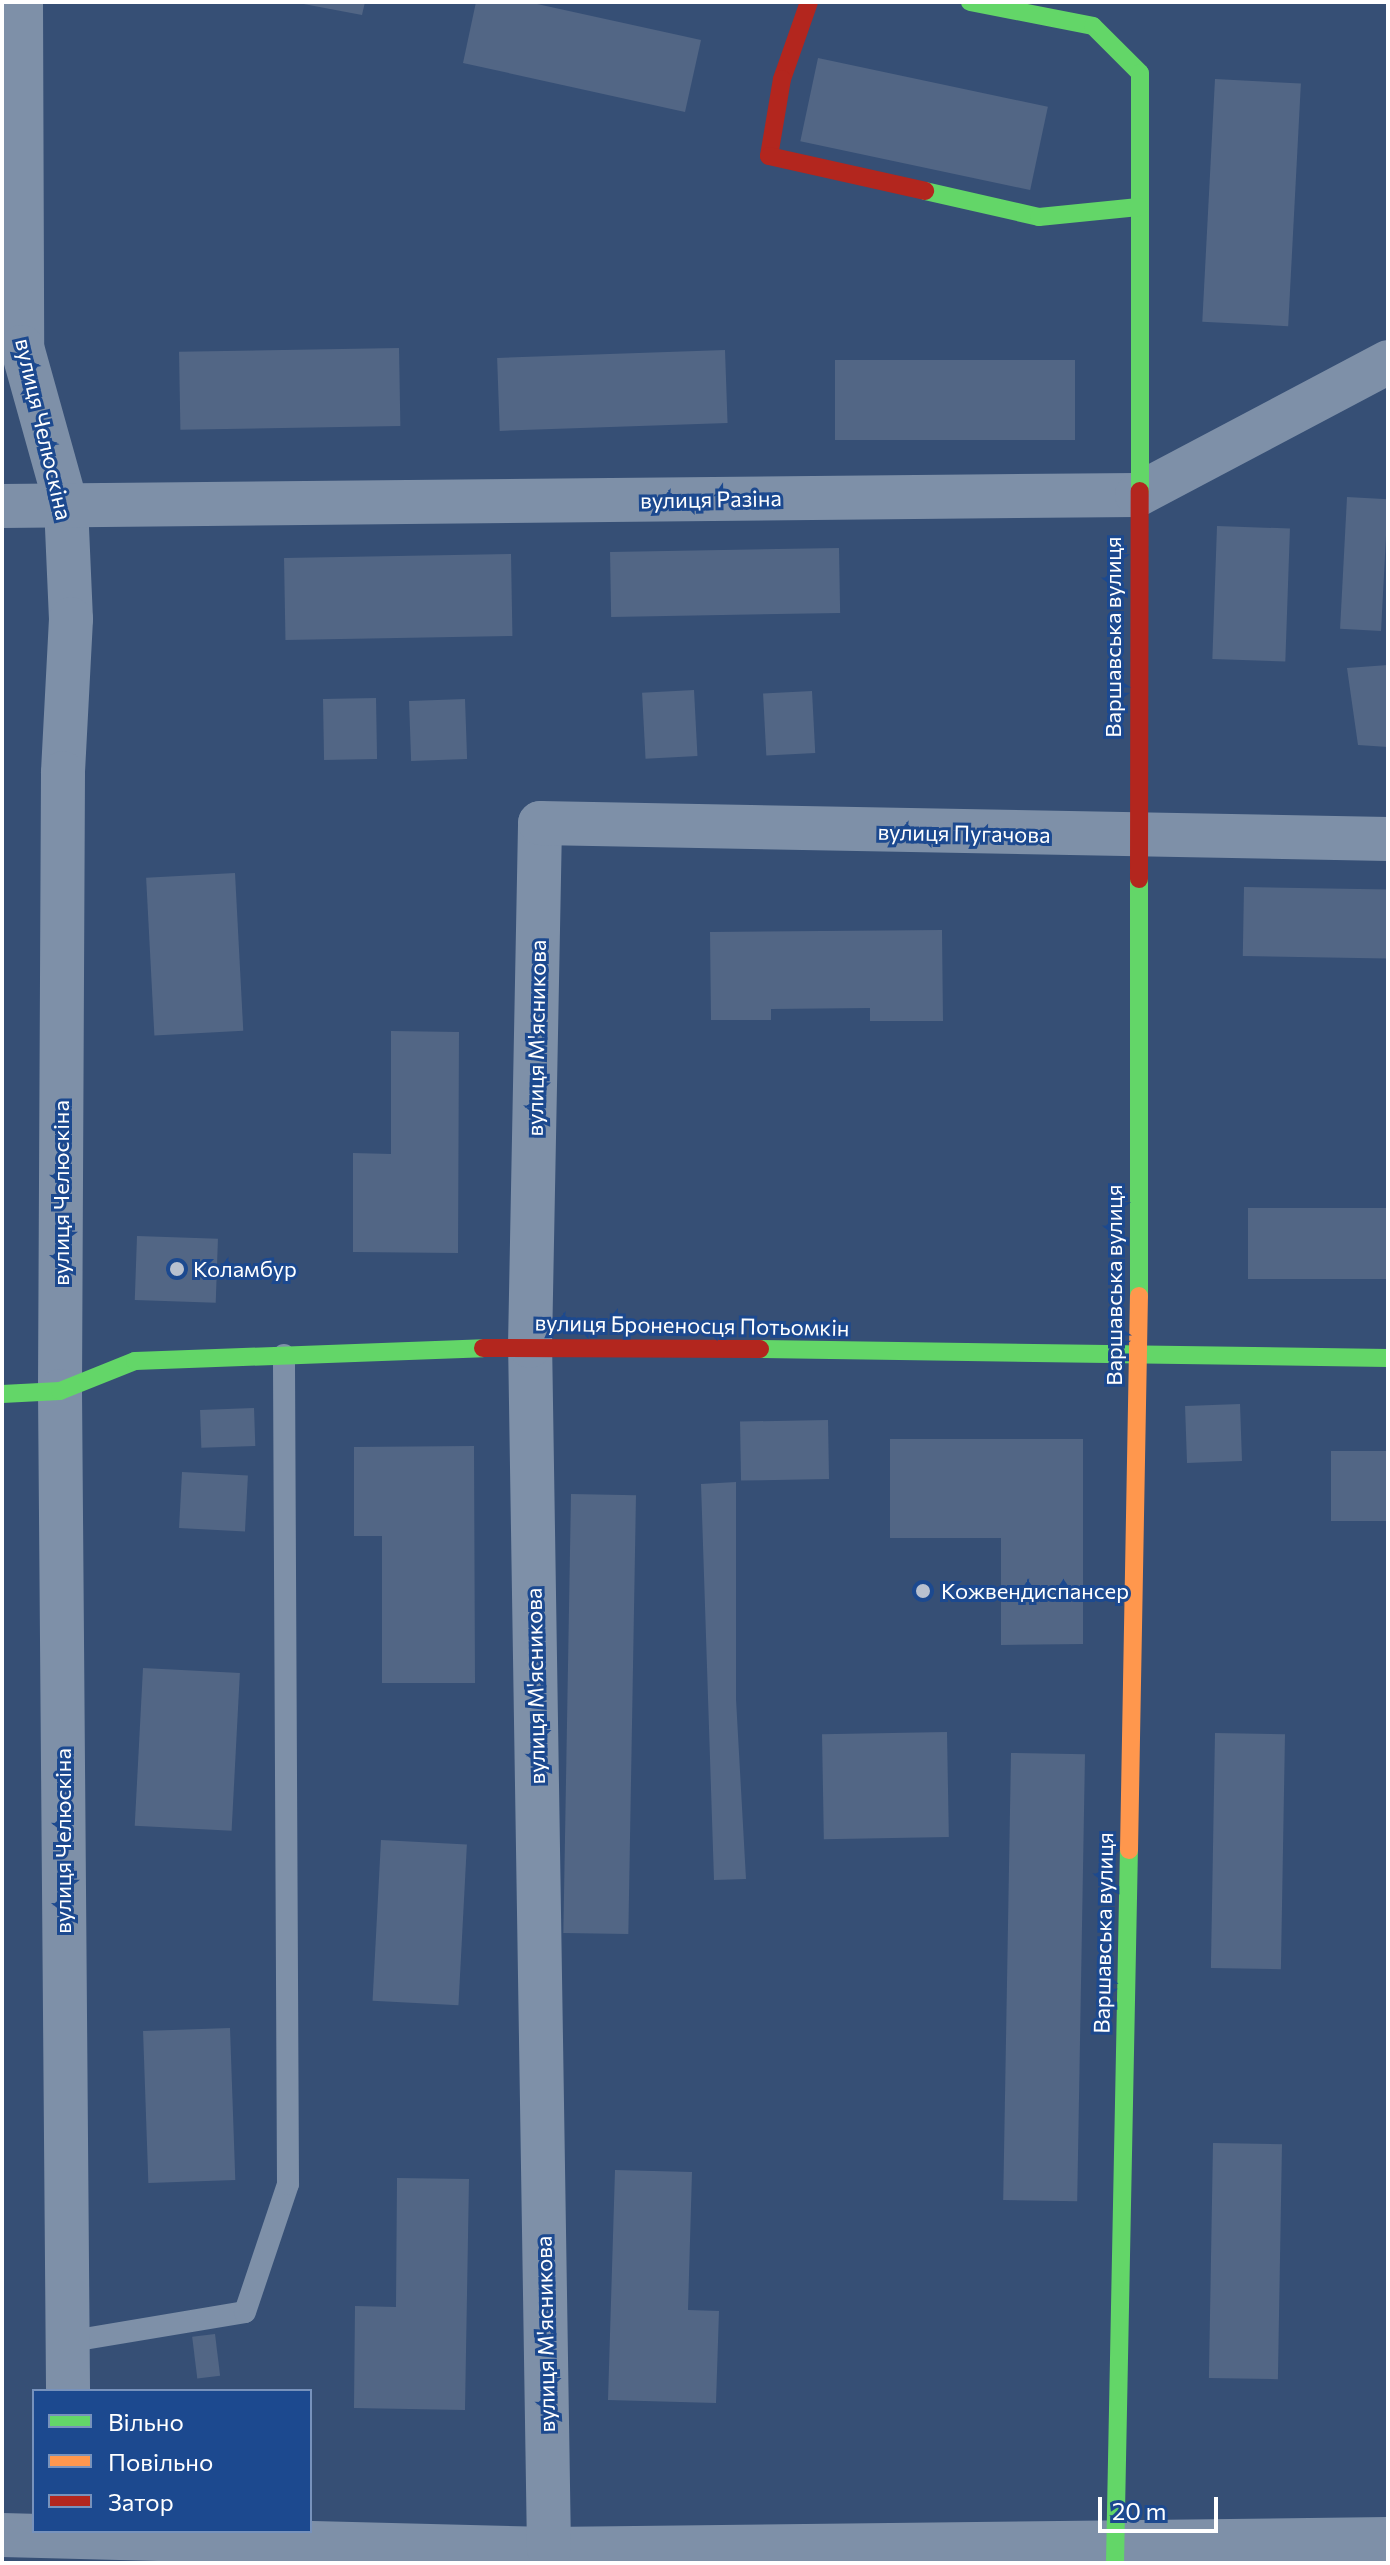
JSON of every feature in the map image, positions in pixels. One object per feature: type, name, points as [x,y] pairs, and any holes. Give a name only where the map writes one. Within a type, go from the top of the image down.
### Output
[{"type":"street","name":"вулиця Челюскіна","points":[[21,2],[22,347],[66,505],[71,619],[63,773],[60,1391],[68,2389]]},
{"type":"street","points":[[809,2],[782,79],[769,156],[1039,217],[1139,207]]},
{"type":"street","name":"Варшавська вулиця","points":[[970,2],[1093,26],[1140,73],[1137,495],[1139,1356],[1115,2553]]},
{"type":"street","name":"вулиця Разіна","points":[[2,506],[1137,495],[1388,362]]},
{"type":"street","name":"вулиця Пугачова","points":[[540,823],[1388,839]]},
{"type":"street","name":"вулиця М'ясникова","points":[[540,823],[530,1346],[549,2549]]},
{"type":"street","name":"вулиця Броненосця Потьомкін","points":[[2,1394],[60,1391],[135,1361],[530,1346],[1388,1358]]},
{"type":"street","points":[[2,2535],[76,2544],[1115,2553],[1388,2539]]},
{"type":"lane","points":[[66,2342],[245,2312],[288,2184],[284,1355]]},
{"type":"building","points":[[293,2],[365,2],[362,15]]},
{"type":"building","points":[[476,2],[528,2],[701,40],[685,112],[463,63]]},
{"type":"building","points":[[818,58],[1048,107],[1030,190],[800,141]]},
{"type":"building","points":[[1215,79],[1301,84],[1288,326],[1202,322]]},
{"type":"building","points":[[399,348],[400,426],[180,430],[179,352]]},
{"type":"building","points":[[725,350],[728,423],[500,431],[497,358]]},
{"type":"building","points":[[835,360],[1075,360],[1075,440],[835,440]]},
{"type":"building","points":[[1347,497],[1388,499],[1381,631],[1340,629]]},
{"type":"building","points":[[1217,526],[1290,529],[1285,661],[1212,659]]},
{"type":"building","points":[[839,548],[840,613],[611,617],[610,552]]},
{"type":"building","points":[[511,554],[512,636],[285,640],[284,558]]},
{"type":"building","points":[[1388,665],[1388,747],[1358,745],[1347,668]]},
{"type":"building","points":[[694,690],[697,756],[646,759],[642,693]]},
{"type":"building","points":[[812,691],[815,753],[766,755],[763,694]]},
{"type":"building","points":[[376,698],[377,759],[324,760],[323,699]]},
{"type":"building","points":[[465,699],[467,759],[411,761],[409,701]]},
{"type":"building","points":[[235,873],[243,1031],[154,1035],[146,878]]},
{"type":"building","points":[[1244,887],[1388,890],[1387,959],[1243,956]]},
{"type":"building","points":[[942,930],[943,1021],[870,1021],[870,1008],[771,1009],[771,1020],[711,1020],[710,932]]},
{"type":"building","points":[[391,1031],[459,1032],[458,1253],[353,1252],[353,1153],[391,1154]]},
{"type":"building","points":[[1248,1208],[1388,1208],[1388,1279],[1248,1279]]},
{"type":"building","name":"Коламбур","points":[[137,1236],[218,1239],[216,1303],[135,1300]]},
{"type":"building","points":[[1240,1404],[1242,1461],[1187,1463],[1185,1406]]},
{"type":"building","points":[[254,1408],[255,1446],[201,1448],[200,1410]]},
{"type":"building","points":[[828,1420],[829,1479],[741,1481],[740,1422]]},
{"type":"building","points":[[890,1439],[1083,1439],[1083,1644],[1001,1645],[1001,1538],[890,1538]]},
{"type":"building","points":[[474,1446],[475,1683],[382,1683],[382,1536],[354,1536],[354,1447]]},
{"type":"building","points":[[1331,1451],[1388,1451],[1388,1521],[1331,1521]]},
{"type":"building","points":[[182,1472],[248,1475],[245,1531],[179,1528]]},
{"type":"building","points":[[736,1482],[736,1699],[746,1879],[714,1880],[701,1484]]},
{"type":"building","points":[[571,1494],[636,1495],[628,1934],[563,1933]]},
{"type":"building","points":[[143,1668],[240,1673],[232,1831],[135,1826]]},
{"type":"building","points":[[947,1732],[949,1837],[824,1839],[822,1734]]},
{"type":"building","points":[[1215,1733],[1285,1734],[1281,1969],[1211,1968]]},
{"type":"building","points":[[1011,1753],[1085,1754],[1077,2201],[1003,2200]]},
{"type":"building","points":[[381,1840],[467,1845],[458,2005],[373,2001]]},
{"type":"building","points":[[230,2028],[235,2180],[148,2183],[143,2031]]},
{"type":"building","points":[[1213,2143],[1282,2144],[1278,2379],[1209,2378]]},
{"type":"building","points":[[615,2170],[692,2172],[688,2310],[719,2311],[716,2403],[608,2400]]},
{"type":"building","points":[[397,2178],[469,2179],[465,2410],[354,2408],[355,2306],[396,2307]]},
{"type":"building","points":[[215,2334],[220,2376],[197,2378],[192,2337]]},
{"type":"traffic: fast","points":[[970,2],[1093,26],[1140,73],[1140,491]]},
{"type":"traffic: fast","points":[[925,191],[1039,217],[1139,207]]},
{"type":"traffic: fast","points":[[1139,879],[1139,1296]]},
{"type":"traffic: fast","points":[[2,1394],[60,1391],[135,1361],[483,1348]]},
{"type":"traffic: fast","points":[[760,1349],[1388,1358]]},
{"type":"traffic: fast","points":[[1115,2563],[1129,1850]]},
{"type":"traffic: slow","points":[[1129,1850],[1139,1296]]},
{"type":"traffic: jam","points":[[809,2],[782,79],[769,156],[925,191]]},
{"type":"traffic: jam","points":[[1139,879],[1140,491]]},
{"type":"traffic: jam","points":[[483,1348],[760,1349]]},
{"type":"place","name":"Коламбур","points":[[177,1269]]},
{"type":"place","name":"Кожвендиспансер","points":[[923,1591]]}]
